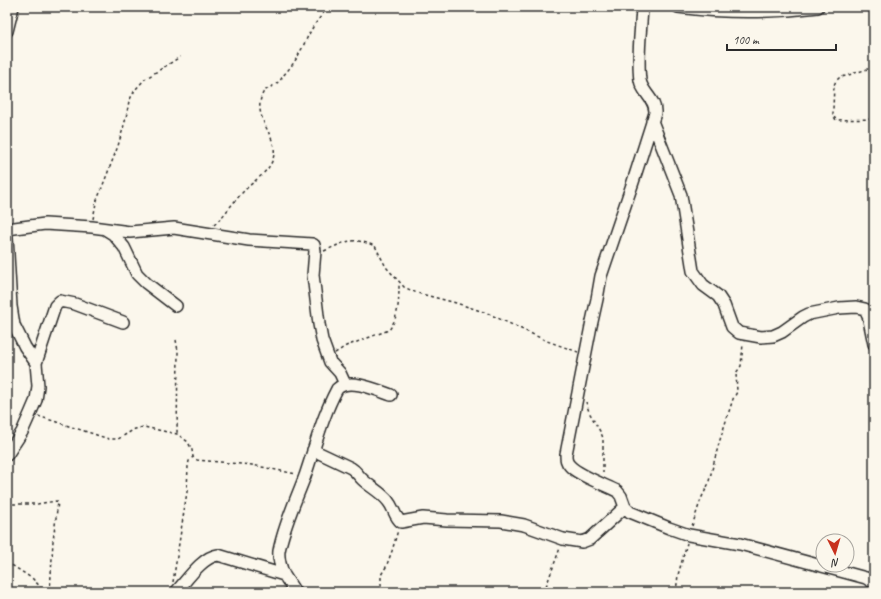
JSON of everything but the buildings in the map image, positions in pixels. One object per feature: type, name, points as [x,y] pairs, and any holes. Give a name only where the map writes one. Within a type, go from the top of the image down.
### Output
[{"type":"street","points":[[7,31],[14,7]]},
{"type":"street","points":[[642,7],[640,81],[656,107],[656,113],[600,276],[597,299],[585,354],[566,460],[575,470],[617,491],[621,496],[625,507],[630,512],[652,522],[690,535],[740,544],[860,576],[874,583]]},
{"type":"street","points":[[678,7],[733,11],[796,10],[818,7]]},
{"type":"street","points":[[652,121],[681,195],[693,270],[703,285],[718,296],[724,305],[732,327],[739,333],[761,337],[773,336],[782,332],[809,314],[838,308],[856,307],[864,309],[868,315],[874,344]]},
{"type":"street","points":[[7,229],[45,224],[105,228],[130,232],[174,228],[249,240],[312,244],[314,245],[313,275],[322,340],[330,362],[340,373],[345,384]]},
{"type":"street","points":[[105,228],[113,234],[124,247],[137,274],[146,283],[176,306]]},
{"type":"street","points":[[7,237],[11,306],[14,325],[25,347],[36,363]]},
{"type":"street","points":[[7,455],[22,432],[36,400],[38,386],[36,363],[55,306],[60,301],[75,304],[123,322]]},
{"type":"street","points":[[294,590],[284,575],[279,560],[279,552],[289,518],[330,402],[337,389],[341,385],[345,384],[357,384],[391,395]]},
{"type":"street","points":[[313,450],[351,468],[356,472],[362,479],[384,496],[390,503],[394,515],[401,522],[423,518],[501,521],[524,525],[563,539],[582,542],[590,539],[625,507]]},
{"type":"street","points":[[175,588],[201,564],[214,555],[222,556],[284,575]]},
{"type":"street","points":[[873,592],[874,588]]},
{"type":"path","points":[[205,233],[226,213],[244,190],[259,178],[272,160],[274,149],[273,142],[263,123],[260,113],[262,95],[265,90],[277,83],[287,72],[299,55],[314,25],[322,17],[327,7]]},
{"type":"path","points":[[92,227],[96,203],[118,146],[129,101],[135,90],[145,79],[180,57]]},
{"type":"path","points":[[874,67],[840,78],[836,81],[834,85],[833,115],[836,120],[874,119]]},
{"type":"path","points":[[314,255],[345,241],[359,241],[375,246],[379,251],[386,267],[404,286],[417,293],[456,303],[487,314],[547,341],[585,354]]},
{"type":"path","points":[[328,356],[346,346],[389,330],[397,315],[400,282]]},
{"type":"path","points":[[676,592],[678,575],[690,535],[701,499],[708,485],[733,399],[737,392],[736,374],[741,366],[743,350],[742,342],[738,337],[739,333]]},
{"type":"path","points":[[176,340],[178,351],[177,434]]},
{"type":"path","points":[[579,390],[603,438],[603,467],[601,483]]},
{"type":"path","points":[[30,414],[109,439],[118,439],[144,426],[177,434],[188,442],[192,450],[193,457]]},
{"type":"path","points":[[193,457],[197,460],[252,465],[305,476]]},
{"type":"path","points":[[175,588],[187,492],[188,466],[189,461],[193,457]]},
{"type":"path","points":[[7,504],[58,502],[53,541],[50,592]]},
{"type":"path","points":[[380,592],[381,575],[386,567],[401,522]]},
{"type":"path","points":[[544,592],[563,539]]},
{"type":"path","points":[[7,562],[33,579],[45,592]]},
{"type":"path","points":[[294,590],[342,592]]}]
